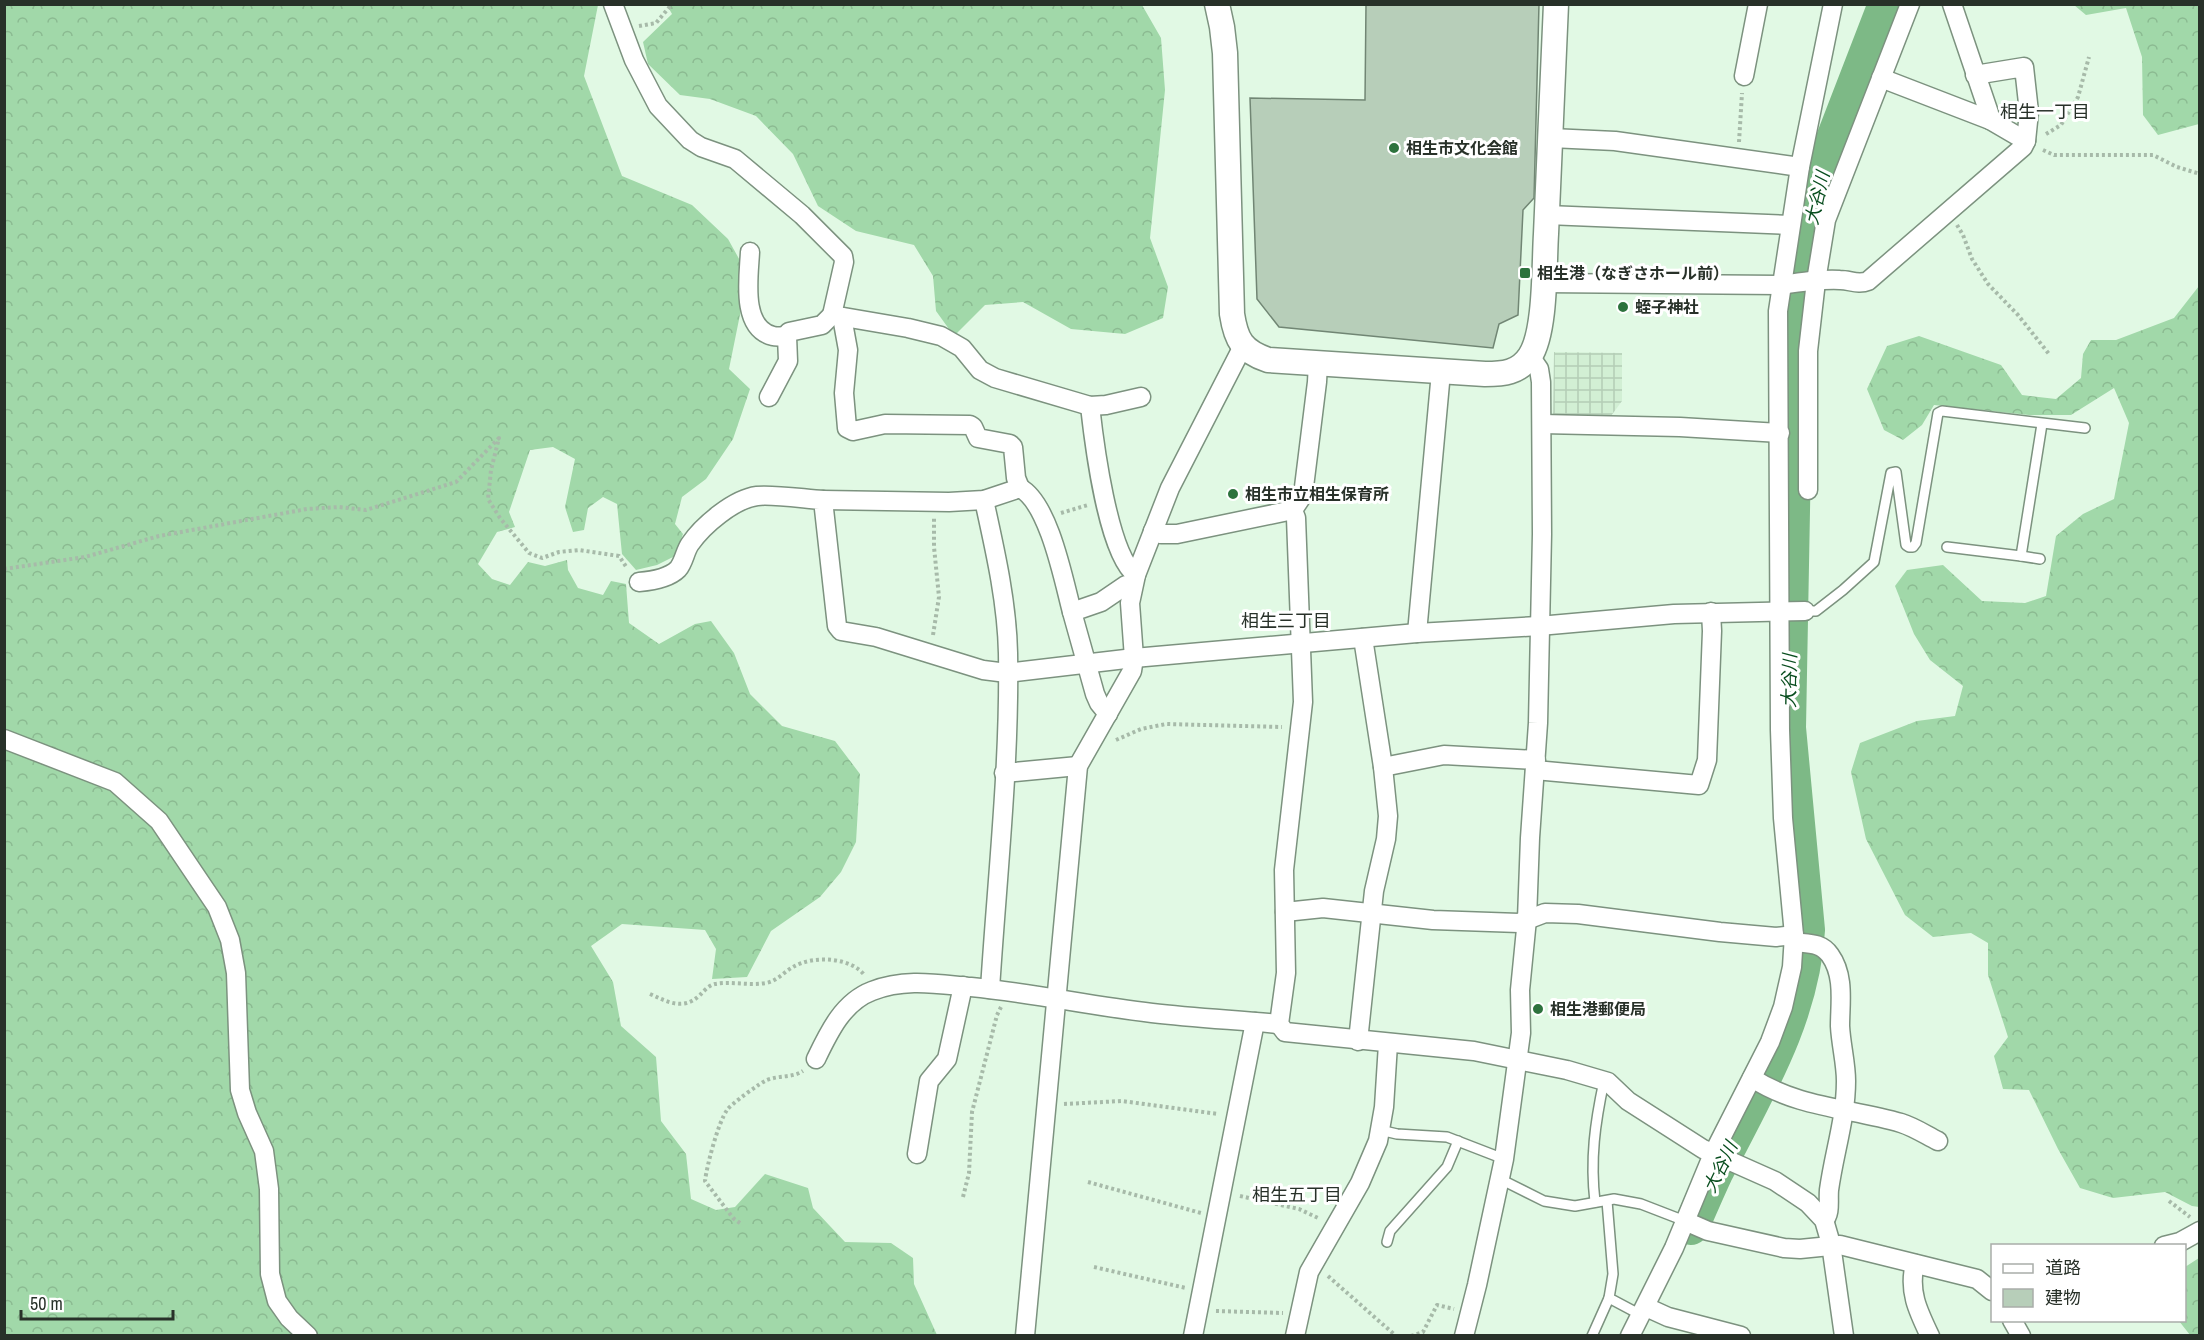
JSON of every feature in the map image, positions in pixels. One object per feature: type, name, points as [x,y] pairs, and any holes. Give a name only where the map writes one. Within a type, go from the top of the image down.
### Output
[{"type":"street","points":[[614,4],[634,60],[658,106],[690,140],[701,147],[735,159],[802,214],[843,256],[837,316],[848,350],[844,393],[847,428],[853,431],[885,424],[970,425],[978,438],[1010,444],[1013,447],[1016,478],[1020,488],[1028,492],[1045,519],[1099,703],[1108,714]]},
{"type":"street","points":[[1217,4],[1225,53],[1232,314],[1237,337],[1243,346],[1252,354],[1268,360],[1485,374],[1508,373],[1518,369],[1530,356],[1537,339],[1547,215],[1556,4]]},
{"type":"street","points":[[1744,76],[1758,4]]},
{"type":"street","points":[[1630,1335],[1645,1310],[1688,1222],[1754,1079],[1783,1007],[1792,967],[1801,941],[1783,818],[1778,311],[1785,284],[1790,225],[1800,167],[1833,4]]},
{"type":"street","points":[[1808,490],[1808,351],[1812,281],[1826,220],[1910,4]]},
{"type":"street","points":[[1952,4],[1989,112],[1989,120]]},
{"type":"street","points":[[1543,283],[1785,284],[1843,279],[1861,283],[1868,281],[2023,147],[2026,141],[2029,112],[2024,67],[1975,75]]},
{"type":"street","points":[[1881,78],[1989,120],[2026,141]]},
{"type":"street","points":[[1551,138],[1615,141],[1800,167]]},
{"type":"street","points":[[1547,215],[1790,225]]},
{"type":"street","points":[[750,252],[747,300],[753,317],[761,330],[772,336],[787,336]]},
{"type":"street","points":[[769,397],[788,361],[787,336],[789,332],[822,325],[837,316],[941,336],[962,348],[980,369],[996,378],[1090,406],[1141,397]]},
{"type":"street","points":[[1025,1335],[1078,766],[1132,671],[1134,658],[1130,603],[1134,581],[1153,531],[1170,488],[1243,346]]},
{"type":"street","points":[[1466,1335],[1504,1159],[1521,1033],[1520,990],[1527,919],[1536,765],[1542,424],[1539,369],[1530,356]]},
{"type":"street","points":[[1153,531],[1161,534],[1177,534],[1293,510],[1302,495],[1318,363]]},
{"type":"street","points":[[1417,633],[1441,372]]},
{"type":"street","points":[[1090,406],[1094,444],[1113,534],[1134,581]]},
{"type":"street","points":[[1542,424],[1680,427],[1780,433]]},
{"type":"street","points":[[639,582],[654,581],[674,572],[680,567],[689,546],[699,531],[722,512],[757,496],[934,502],[984,500],[1020,488]]},
{"type":"street","points":[[823,500],[837,626],[841,631],[876,637],[983,670],[1007,673],[1134,658],[1417,633],[1539,626],[1674,614],[1805,611]]},
{"type":"street","points":[[984,500],[1000,575],[1008,652],[1004,773],[990,989]]},
{"type":"street","points":[[1293,510],[1296,518],[1303,702],[1284,870],[1286,974],[1279,1024],[1285,1032],[1474,1051],[1516,1058],[1608,1082],[1628,1101],[1717,1155],[1775,1180],[1808,1203],[1824,1220],[1835,1259],[1838,1304],[1844,1335]]},
{"type":"street","points":[[1072,612],[1101,602],[1134,581]]},
{"type":"street","points":[[1383,766],[1444,755],[1699,785],[1707,760],[1712,632],[1710,612]]},
{"type":"street","points":[[1358,1041],[1374,891],[1386,839],[1388,816],[1383,766],[1363,638]]},
{"type":"street","points":[[4,740],[116,782],[159,821],[218,907],[230,940],[236,973],[240,1090],[247,1113],[264,1151],[269,1189],[270,1274],[277,1301],[289,1318],[308,1335]]},
{"type":"street","points":[[1004,773],[1078,766]]},
{"type":"street","points":[[1285,912],[1323,908],[1433,920],[1519,923],[1545,913],[1578,914],[1801,941],[1831,956],[1839,973],[1840,1029],[1846,1079],[1845,1111],[1829,1190],[1828,1215],[1824,1220]]},
{"type":"street","points":[[816,1059],[825,1039],[851,1002],[872,991],[904,982],[990,989],[1152,1013],[1279,1024]]},
{"type":"street","points":[[917,1154],[929,1081],[947,1059],[963,986]]},
{"type":"street","points":[[1193,1335],[1255,1022]]},
{"type":"street","points":[[1296,1327],[1309,1272],[1360,1183],[1378,1142],[1384,1107],[1388,1044]]},
{"type":"street","points":[[1754,1079],[1773,1092],[1796,1100],[1903,1123],[1938,1141]]},
{"type":"street","points":[[1688,1222],[1708,1231],[1784,1248],[1800,1249],[1831,1244],[1840,1245],[1977,1279],[1991,1290]]},
{"type":"street","points":[[2169,1244],[2180,1242],[2196,1225]]},
{"type":"street","points":[[1915,1264],[1912,1292],[1918,1311],[1930,1335]]},
{"type":"street","points":[[1645,1310],[1741,1335]]},
{"type":"street","points":[[2013,1322],[2021,1335]]},
{"type":"lane","points":[[1805,611],[1816,611],[1844,590],[1874,562],[1891,473],[1896,472],[1906,545],[1909,548],[1916,543],[1938,413],[1958,411],[2085,428]]},
{"type":"lane","points":[[2021,556],[2042,424]]},
{"type":"lane","points":[[1947,547],[2040,559]]},
{"type":"lane","points":[[1595,1202],[1592,1156],[1594,1125],[1604,1081]]},
{"type":"lane","points":[[1380,1130],[1397,1134],[1447,1137],[1504,1159]]},
{"type":"lane","points":[[1387,1242],[1390,1231],[1448,1167],[1458,1141]]},
{"type":"lane","points":[[1500,1179],[1544,1201],[1575,1206],[1614,1199],[1641,1204],[1688,1222]]},
{"type":"lane","points":[[1592,1335],[1609,1298],[1613,1274],[1607,1201]]},
{"type":"lane","points":[[1609,1298],[1645,1310]]},
{"type":"path","points":[[624,32],[636,26],[656,23],[672,4]]},
{"type":"path","points":[[2026,141],[2061,126],[2078,96],[2089,57]]},
{"type":"path","points":[[1737,158],[1744,76]]},
{"type":"path","points":[[2026,141],[2054,155],[2153,155],[2177,167],[2199,174]]},
{"type":"path","points":[[1948,213],[1963,235],[1972,259],[1988,284],[2018,315],[2049,354]]},
{"type":"path","points":[[4,569],[85,557],[159,536],[306,509],[339,507],[366,510],[456,482],[499,438],[491,470],[488,499],[529,554],[542,558],[559,552],[579,550],[619,556],[633,579],[639,582]]},
{"type":"path","points":[[930,653],[939,597],[933,547],[934,502]]},
{"type":"path","points":[[1045,519],[1075,507],[1106,502]]},
{"type":"path","points":[[1094,738],[1098,741],[1112,741],[1141,729],[1166,724],[1301,727]]},
{"type":"path","points":[[650,994],[676,1005],[684,1005],[695,1000],[708,987],[715,984],[765,983],[806,961],[822,960],[848,963],[859,968],[872,991]]},
{"type":"path","points":[[963,1197],[969,1173],[972,1112],[997,1015],[1011,992]]},
{"type":"path","points":[[740,1223],[733,1218],[705,1181],[720,1125],[728,1108],[760,1083],[769,1079],[796,1076],[816,1059]]},
{"type":"path","points":[[1045,1105],[1122,1101],[1236,1117]]},
{"type":"path","points":[[1088,1182],[1216,1217]]},
{"type":"path","points":[[1221,1192],[1299,1209],[1335,1226]]},
{"type":"path","points":[[2169,1201],[2196,1225]]},
{"type":"path","points":[[1314,1264],[1396,1335]]},
{"type":"path","points":[[1094,1267],[1200,1300],[1288,1313],[1296,1327]]},
{"type":"path","points":[[1411,1335],[1423,1332],[1437,1305],[1470,1312]]},
{"type":"shaded area","points":[[1554,352],[1622,353],[1622,401],[1611,416],[1553,418]]},
{"type":"green space","points":[[5,5],[598,5],[584,76],[622,176],[692,205],[728,239],[748,275],[729,369],[750,389],[733,439],[706,479],[682,497],[675,524],[683,534],[675,556],[657,565],[636,570],[622,554],[617,504],[603,497],[588,508],[584,530],[573,532],[565,507],[575,459],[553,447],[530,450],[509,512],[515,527],[497,532],[478,564],[492,579],[510,585],[528,562],[545,566],[567,560],[568,570],[578,588],[603,595],[611,581],[626,584],[629,623],[659,644],[695,624],[711,621],[734,653],[750,694],[782,726],[835,741],[860,774],[856,842],[841,872],[820,897],[771,931],[747,977],[712,979],[716,949],[705,930],[622,924],[591,946],[613,982],[621,1026],[656,1057],[661,1121],[686,1154],[691,1199],[716,1210],[735,1207],[765,1174],[808,1188],[813,1208],[845,1242],[891,1243],[913,1258],[914,1284],[937,1335],[5,1336]]},
{"type":"green space","points":[[667,5],[1142,5],[1161,38],[1165,90],[1150,238],[1168,287],[1163,318],[1125,334],[1071,329],[1023,302],[985,305],[954,336],[936,311],[933,276],[914,245],[856,231],[818,206],[793,154],[756,116],[710,99],[680,95],[648,64],[643,42],[672,14]]},
{"type":"green space","points":[[2074,5],[2199,5],[2199,124],[2158,135],[2143,115],[2142,57],[2126,8],[2086,15]]},
{"type":"green space","points":[[2199,286],[2199,1207],[2192,1206],[2165,1192],[2113,1198],[2080,1188],[2029,1090],[2003,1089],[1994,1056],[2008,1037],[1988,975],[1988,943],[1971,933],[1933,937],[1905,915],[1866,839],[1851,772],[1860,743],[1917,721],[1955,716],[1963,686],[1930,660],[1914,634],[1895,586],[1907,570],[1943,565],[1982,601],[2025,603],[2046,596],[2056,536],[2083,514],[2114,499],[2129,423],[2114,388],[2071,415],[2029,415],[1934,405],[1922,425],[1903,440],[1884,430],[1867,389],[1887,346],[1919,336],[2001,365],[2022,395],[2056,399],[2081,378],[2083,354],[2091,340],[2116,340],[2174,318]]},
{"type":"green space","points":[[2199,1258],[2199,1335],[2190,1335],[2180,1322],[2186,1322],[2186,1266]]},
{"type":"building","name":"相生市文化会館","points":[[1366,4],[1539,4],[1534,198],[1523,210],[1518,315],[1499,324],[1493,348],[1279,327],[1257,299],[1250,98],[1365,100]]},
{"type":"waterway","name":"大谷川","points":[[1691,1227],[1715,1173],[1774,1056],[1796,995],[1803,963],[1807,930],[1788,728],[1796,293],[1825,162],[1886,4]]},
{"type":"place","name":"相生市文化会館","points":[[1394,148]]},
{"type":"place","name":"相生港（なぎさホール前）","points":[[1525,273]]},
{"type":"place","name":"蛭子神社","points":[[1623,307]]},
{"type":"place","name":"相生市立相生保育所","points":[[1233,494]]},
{"type":"place","name":"相生港郵便局","points":[[1538,1009]]},
{"type":"district","name":"相生一丁目","points":[[2045,111]]},
{"type":"district","name":"相生三丁目","points":[[1286,620]]},
{"type":"district","name":"相生五丁目","points":[[1297,1194]]}]
